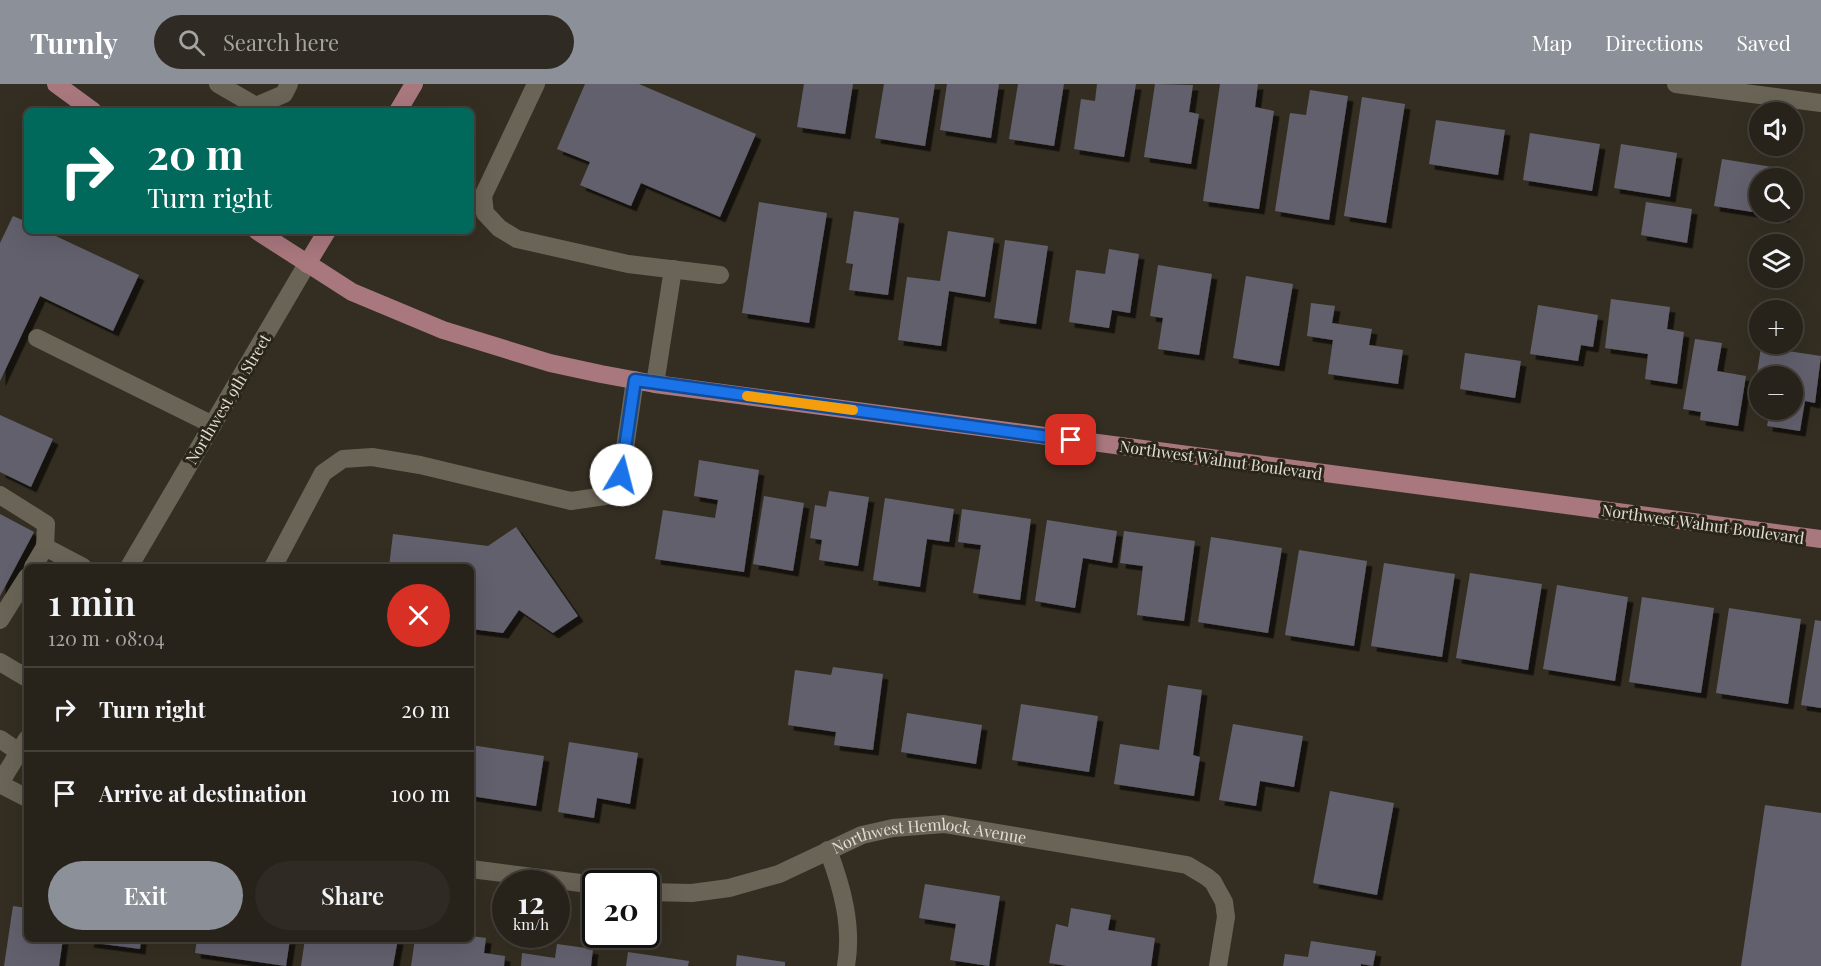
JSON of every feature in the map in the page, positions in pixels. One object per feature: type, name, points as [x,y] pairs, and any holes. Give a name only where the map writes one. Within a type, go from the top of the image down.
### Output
[{"type":"main road","points":[[56,84],[89,108]]},
{"type":"main road","points":[[400,108],[414,84]]},
{"type":"main road","name":"Northwest Walnut Boulevard","points":[[262,234],[352,292],[443,330],[550,363],[655,384],[1821,539]]},
{"type":"main road","name":"Northwest 9th Street","points":[[308,264],[325,234]]},
{"type":"street","points":[[218,84],[256,106],[284,94],[289,84]]},
{"type":"street","points":[[537,84],[483,196],[485,213],[499,228],[517,239],[628,264],[720,275]]},
{"type":"street","points":[[1676,84],[1821,103]]},
{"type":"street","name":"Northwest 9th Street","points":[[135,564],[213,425],[308,264]]},
{"type":"street","points":[[655,384],[673,269]]},
{"type":"street","points":[[37,338],[213,425]]},
{"type":"street","points":[[275,564],[323,473],[343,459],[372,457],[410,464],[571,501],[605,496],[621,475],[635,380]]},
{"type":"street","points":[[0,495],[46,524],[45,547],[35,564]]},
{"type":"street","points":[[45,547],[77,564]]},
{"type":"street","points":[[0,619],[24,582]]},
{"type":"street","points":[[0,662],[24,676]]},
{"type":"street","points":[[0,739],[23,745],[0,784],[24,796]]},
{"type":"street","name":"Northwest Hemlock Avenue","points":[[660,892],[692,893],[729,888],[779,874],[862,836],[892,828],[944,824],[1187,865],[1213,882],[1224,902],[1226,917],[1218,966]]},
{"type":"street","points":[[828,850],[840,882],[846,911],[848,955],[846,966]]},
{"type":"street","points":[[474,869],[582,883]]},
{"type":"building","points":[[585,84],[639,84],[756,134],[720,217],[641,183],[631,206],[580,185],[590,162],[557,149]]},
{"type":"building","points":[[804,84],[853,84],[845,134],[797,127]]},
{"type":"building","points":[[884,84],[935,84],[925,146],[875,138]]},
{"type":"building","points":[[947,84],[999,84],[991,138],[940,130]]},
{"type":"building","points":[[1018,84],[1064,84],[1054,146],[1009,139]]},
{"type":"building","points":[[1097,84],[1136,84],[1124,157],[1074,149],[1081,99],[1095,101]]},
{"type":"building","points":[[1155,84],[1193,85],[1189,112],[1199,114],[1191,164],[1144,157]]},
{"type":"building","points":[[1220,84],[1258,84],[1255,107],[1274,111],[1259,209],[1203,201]]},
{"type":"building","points":[[1310,90],[1348,96],[1329,220],[1275,211],[1290,113],[1306,115]]},
{"type":"building","points":[[1362,97],[1405,104],[1386,223],[1344,216]]},
{"type":"building","points":[[1436,120],[1505,130],[1498,175],[1429,164]]},
{"type":"building","points":[[1530,133],[1600,144],[1592,191],[1523,180]]},
{"type":"building","points":[[1621,144],[1677,153],[1670,197],[1614,188]]},
{"type":"building","points":[[1722,159],[1778,168],[1749,168],[1749,212],[1714,206]]},
{"type":"building","points":[[759,202],[827,213],[809,323],[742,313]]},
{"type":"building","points":[[1646,202],[1692,209],[1687,243],[1641,235]]},
{"type":"building","points":[[854,211],[899,218],[888,295],[849,290],[853,264],[846,263]]},
{"type":"building","points":[[13,216],[24,221],[24,234],[51,234],[139,275],[113,331],[40,296],[0,381],[0,243]]},
{"type":"building","points":[[948,231],[994,238],[985,297],[949,291],[941,346],[898,340],[907,277],[940,281]]},
{"type":"building","points":[[1005,240],[1048,246],[1036,324],[994,318]]},
{"type":"building","points":[[1109,249],[1139,254],[1130,313],[1112,310],[1109,328],[1069,322],[1076,270],[1105,274]]},
{"type":"building","points":[[1158,265],[1212,274],[1199,355],[1158,349],[1163,318],[1150,316]]},
{"type":"building","points":[[1246,276],[1293,284],[1279,366],[1233,358]]},
{"type":"building","points":[[1611,299],[1670,307],[1667,329],[1684,332],[1677,384],[1645,379],[1648,354],[1605,348]]},
{"type":"building","points":[[1311,303],[1335,306],[1332,323],[1372,329],[1369,345],[1403,350],[1398,384],[1328,374],[1333,340],[1307,336]]},
{"type":"building","points":[[1538,305],[1598,315],[1593,347],[1581,345],[1578,361],[1530,354]]},
{"type":"building","points":[[1695,339],[1722,343],[1717,371],[1746,376],[1738,426],[1700,420],[1701,412],[1683,409]]},
{"type":"building","points":[[1465,353],[1521,361],[1515,398],[1460,389]]},
{"type":"building","points":[[1803,353],[1821,356],[1815,403],[1805,401],[1803,413],[1803,366],[1758,366],[1760,354]]},
{"type":"building","points":[[0,415],[53,439],[31,487],[0,472]]},
{"type":"building","points":[[1768,420],[1802,420],[1800,431],[1767,426]]},
{"type":"building","points":[[699,460],[759,470],[744,572],[655,559],[663,510],[715,518],[718,500],[694,496]]},
{"type":"building","points":[[829,491],[869,497],[858,566],[819,560],[822,540],[810,538],[815,505],[826,507]]},
{"type":"building","points":[[764,496],[804,503],[793,571],[753,564]]},
{"type":"building","points":[[885,498],[954,509],[949,542],[927,539],[920,587],[873,580]]},
{"type":"building","points":[[962,509],[1031,519],[1020,600],[973,593],[981,545],[958,542]]},
{"type":"building","points":[[0,514],[34,532],[0,596]]},
{"type":"building","points":[[1047,520],[1117,531],[1112,563],[1083,558],[1075,608],[1035,601]]},
{"type":"building","points":[[516,527],[578,616],[553,633],[519,610],[503,633],[474,629],[474,564],[389,564],[393,534],[488,546]]},
{"type":"building","points":[[1124,531],[1195,541],[1184,621],[1137,615],[1143,566],[1120,563]]},
{"type":"building","points":[[1211,537],[1282,548],[1268,633],[1198,622]]},
{"type":"building","points":[[1299,550],[1367,561],[1354,646],[1285,635]]},
{"type":"building","points":[[1384,563],[1455,574],[1442,657],[1371,646]]},
{"type":"building","points":[[1470,573],[1542,584],[1528,670],[1456,658]]},
{"type":"building","points":[[1557,585],[1628,597],[1615,681],[1543,669]]},
{"type":"building","points":[[1642,597],[1714,608],[1701,693],[1629,682]]},
{"type":"building","points":[[1729,608],[1801,619],[1788,704],[1716,693]]},
{"type":"building","points":[[1815,620],[1821,621],[1821,708],[1801,705]]},
{"type":"building","points":[[833,667],[883,674],[873,750],[834,745],[836,732],[788,725],[795,670],[831,675]]},
{"type":"building","points":[[1168,685],[1202,690],[1193,755],[1200,757],[1194,796],[1114,784],[1120,744],[1159,750]]},
{"type":"building","points":[[1021,704],[1098,716],[1089,772],[1012,760]]},
{"type":"building","points":[[907,713],[982,725],[976,764],[901,752]]},
{"type":"building","points":[[1233,724],[1303,736],[1294,787],[1260,781],[1256,806],[1219,800]]},
{"type":"building","points":[[569,742],[638,753],[630,804],[597,798],[594,818],[558,812]]},
{"type":"building","points":[[474,745],[544,756],[536,806],[474,796]]},
{"type":"building","points":[[1330,791],[1394,803],[1377,895],[1313,883]]},
{"type":"building","points":[[1765,805],[1821,813],[1821,966],[1741,966]]},
{"type":"building","points":[[925,884],[1000,896],[989,966],[950,960],[956,924],[919,918]]},
{"type":"building","points":[[13,906],[24,908],[24,942],[63,942],[59,966],[4,966]]},
{"type":"building","points":[[1071,908],[1111,915],[1108,930],[1155,938],[1151,966],[1067,966],[1049,963],[1056,924],[1068,927]]},
{"type":"building","points":[[474,936],[486,938],[484,953],[505,956],[504,966],[411,966],[415,942],[474,942]]},
{"type":"building","points":[[1311,941],[1376,951],[1373,966],[1361,964],[1361,966],[1283,966],[1285,954],[1308,957]]},
{"type":"building","points":[[88,942],[141,942],[140,949]]},
{"type":"building","points":[[197,942],[290,942],[286,966],[195,953]]},
{"type":"building","points":[[305,942],[397,942],[393,966],[301,966]]},
{"type":"building","points":[[570,946],[593,949],[591,966],[521,966],[522,953],[555,958],[556,948],[570,948]]},
{"type":"building","points":[[628,952],[689,961],[688,966],[626,966]]},
{"type":"building","points":[[737,955],[785,962],[785,966],[736,966]]},
{"type":"slow traffic","points":[[747,396],[853,410]]},
{"type":"route","points":[[621,475],[635,380],[1071,440]]}]
